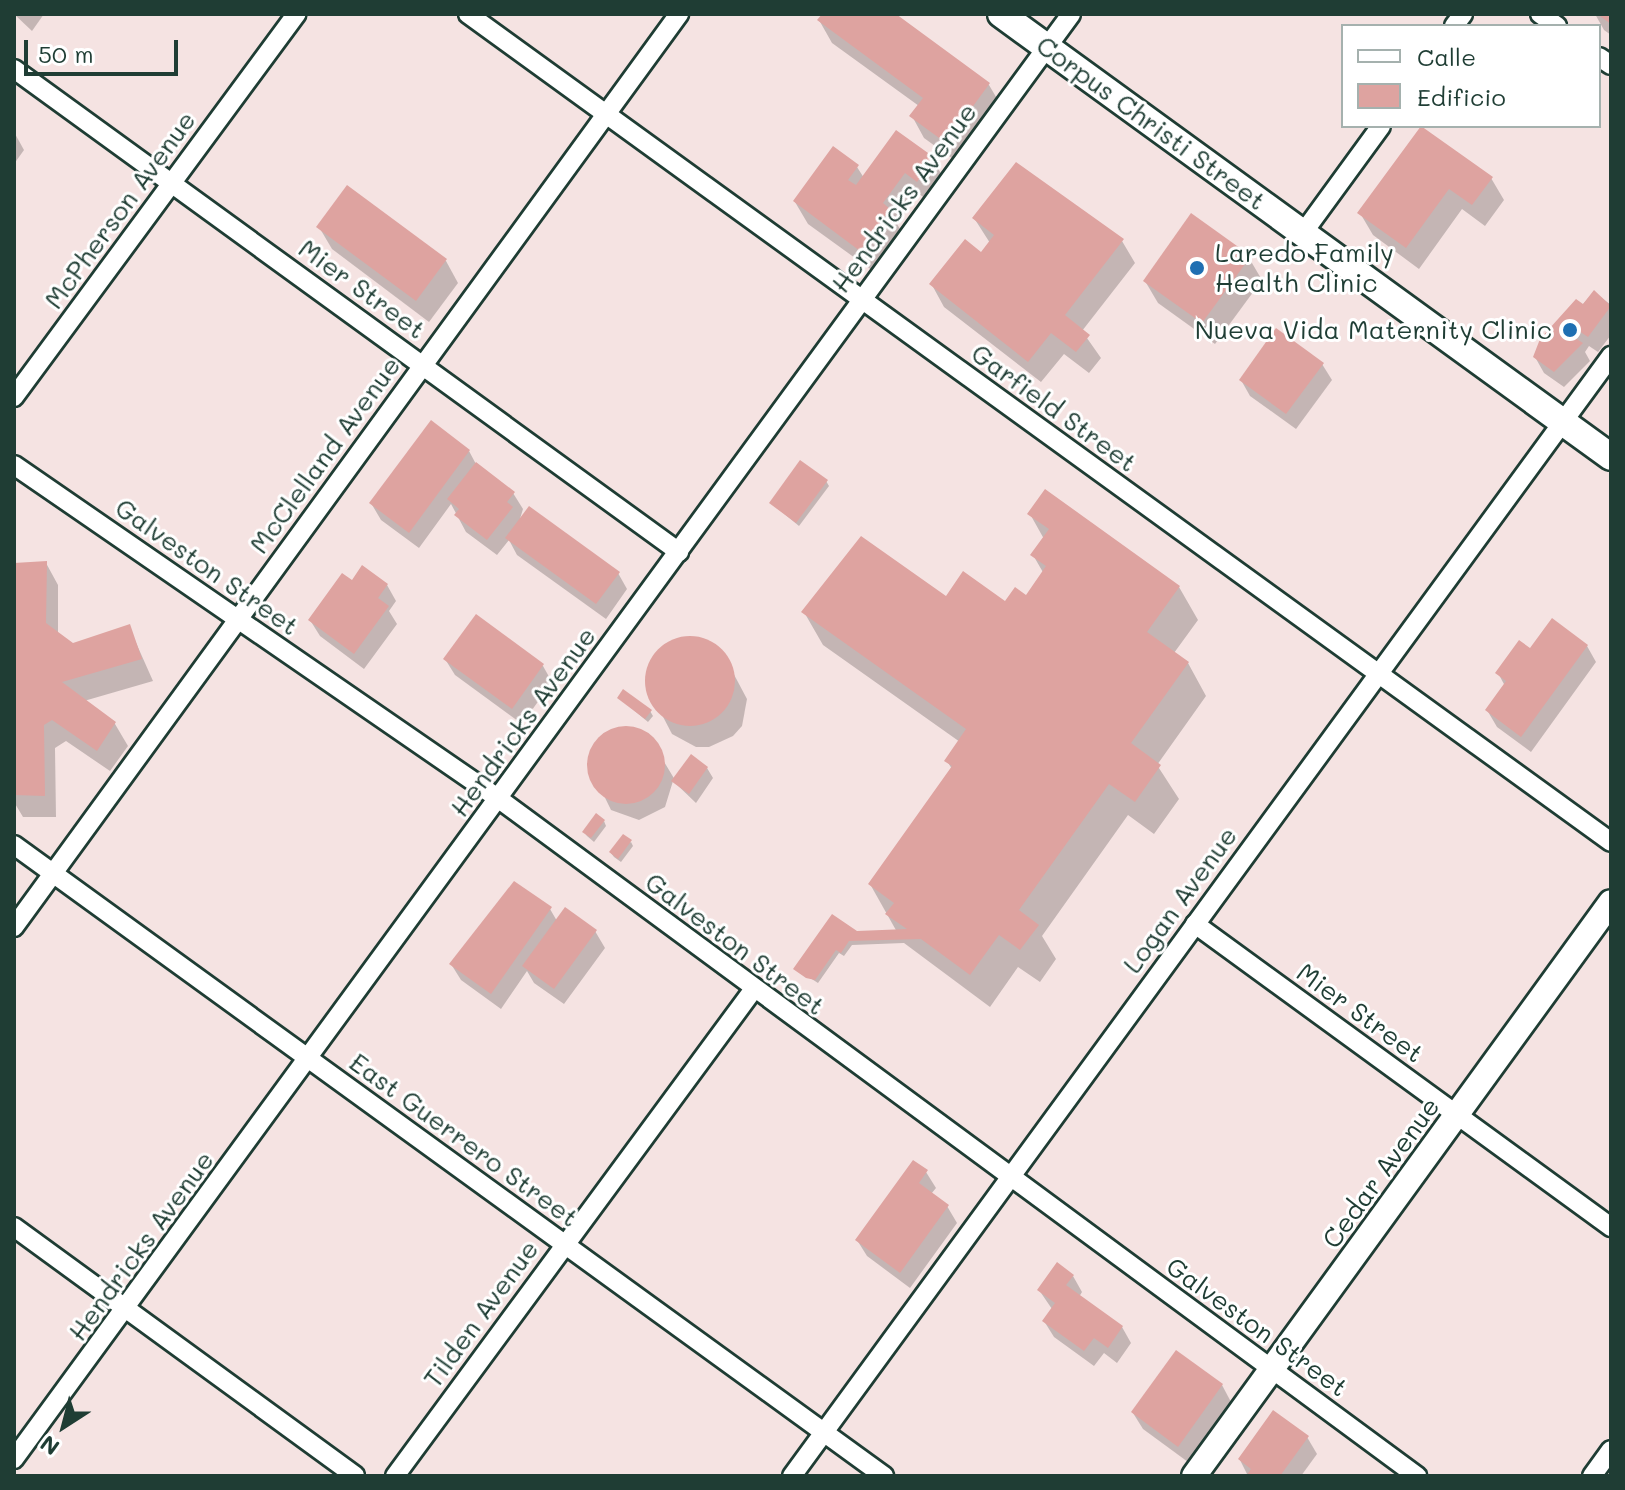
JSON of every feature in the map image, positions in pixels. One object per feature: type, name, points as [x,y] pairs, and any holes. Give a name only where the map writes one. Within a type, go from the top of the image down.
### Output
[{"type":"main road","name":"Corpus Christi Street","points":[[1001,14],[1611,457]]},
{"type":"street","name":"McPherson Avenue","points":[[14,397],[296,14]]},
{"type":"street","name":"Garfield Street","points":[[468,14],[1611,842]]},
{"type":"street","name":"McClelland Avenue","points":[[14,927],[679,14]]},
{"type":"street","name":"Hendricks Avenue","points":[[14,1459],[126,1311],[1071,14]]},
{"type":"street","name":"Mier Street","points":[[14,69],[679,552]]},
{"type":"street","points":[[1303,233],[1380,128]]},
{"type":"street","name":"Logan Avenue","points":[[792,1476],[1611,356]]},
{"type":"street","name":"Galveston Street","points":[[14,465],[499,799],[1008,1179],[1417,1476]]},
{"type":"street","name":"East Guerrero Street","points":[[14,845],[884,1476]]},
{"type":"street","name":"Cedar Avenue","points":[[1194,1476],[1611,902]]},
{"type":"street","name":"Mier Street","points":[[1195,924],[1611,1227]]},
{"type":"street","name":"Tilden Avenue","points":[[395,1476],[753,990]]},
{"type":"street","points":[[14,1227],[355,1476]]},
{"type":"street","points":[[1592,1476],[1611,1450]]},
{"type":"building","points":[[822,14],[896,14],[990,83],[946,143],[909,116],[923,98],[817,20]]},
{"type":"building","points":[[1597,14],[1611,14],[1611,24]]},
{"type":"building","points":[[1420,128],[1493,177],[1472,205],[1449,189],[1406,248],[1357,213]]},
{"type":"building","points":[[896,130],[935,158],[917,182],[905,173],[883,203],[890,209],[860,251],[793,201],[833,146],[859,165],[848,180],[856,185]]},
{"type":"building","points":[[1016,162],[1124,239],[1065,315],[1090,335],[1076,352],[1051,333],[1028,362],[929,284],[965,239],[981,252],[994,235],[972,218]]},
{"type":"building","points":[[347,185],[447,259],[416,301],[316,227]]},
{"type":"building","name":"Laredo Family Health Clinic","points":[[1191,213],[1251,256],[1202,323],[1143,281]]},
{"type":"building","name":"Nueva Vida Maternity Clinic","points":[[1594,290],[1611,306],[1588,337],[1579,331],[1575,338],[1583,343],[1554,372],[1533,357],[1540,339],[1576,299],[1583,304]]},
{"type":"building","points":[[1276,328],[1324,363],[1286,414],[1239,380]]},
{"type":"building","points":[[431,420],[470,450],[409,533],[369,503]]},
{"type":"building","points":[[800,460],[828,480],[796,523],[769,503]]},
{"type":"building","points":[[476,462],[515,492],[507,502],[513,507],[487,540],[454,515],[459,509],[447,499]]},
{"type":"building","points":[[1045,489],[1180,586],[1147,632],[1189,662],[1131,743],[1161,765],[1135,802],[1109,784],[1019,910],[1039,925],[1020,950],[999,935],[970,975],[921,939],[849,941],[841,953],[836,950],[815,980],[806,978],[793,969],[832,914],[857,931],[907,929],[885,914],[894,903],[868,884],[952,766],[944,761],[966,729],[801,612],[861,536],[946,596],[963,571],[1005,601],[1015,587],[1026,595],[1046,566],[1030,555],[1049,529],[1027,514]]},
{"type":"building","points":[[529,506],[620,572],[596,604],[505,538]]},
{"type":"building","points":[[47,561],[46,623],[73,643],[130,624],[142,659],[62,682],[116,722],[97,751],[52,720],[44,725],[45,796],[14,795],[14,563]]},
{"type":"building","points":[[362,565],[388,584],[378,598],[389,606],[354,654],[308,620],[342,573],[352,580]]},
{"type":"building","points":[[476,614],[544,664],[512,709],[443,659]]},
{"type":"building","points":[[1552,618],[1588,645],[1521,737],[1485,710],[1506,681],[1495,673],[1519,640],[1530,648]]},
{"type":"building","points":[[690,636],[707,640],[722,649],[731,664],[735,681],[731,698],[722,713],[707,722],[690,726],[673,722],[658,713],[649,698],[645,681],[649,664],[658,649],[673,640]]},
{"type":"building","points":[[623,689],[652,710],[645,719],[617,698]]},
{"type":"building","points":[[618,726],[634,726],[648,732],[659,743],[665,765],[659,787],[648,798],[634,804],[618,804],[604,798],[593,787],[587,773],[587,757],[593,743],[604,732]]},
{"type":"building","points":[[691,754],[708,767],[689,794],[671,781]]},
{"type":"building","points":[[596,813],[605,820],[591,838],[582,832]]},
{"type":"building","points":[[623,834],[632,840],[618,859],[609,852]]},
{"type":"building","points":[[514,881],[552,907],[491,994],[449,964]]},
{"type":"building","points":[[565,907],[597,930],[554,989],[522,966]]},
{"type":"building","points":[[913,1160],[928,1170],[919,1183],[949,1205],[900,1273],[855,1240]]},
{"type":"building","points":[[1057,1262],[1074,1275],[1066,1285],[1123,1326],[1108,1348],[1094,1338],[1084,1351],[1042,1321],[1055,1303],[1037,1290]]},
{"type":"building","points":[[1176,1350],[1223,1384],[1178,1447],[1131,1412]]},
{"type":"building","points":[[1273,1410],[1309,1436],[1280,1476],[1246,1476],[1251,1469],[1238,1459]]},
{"type":"place","name":"Laredo Family Health Clinic","points":[[1197,268]]},
{"type":"place","name":"Nueva Vida Maternity Clinic","points":[[1570,330]]}]
